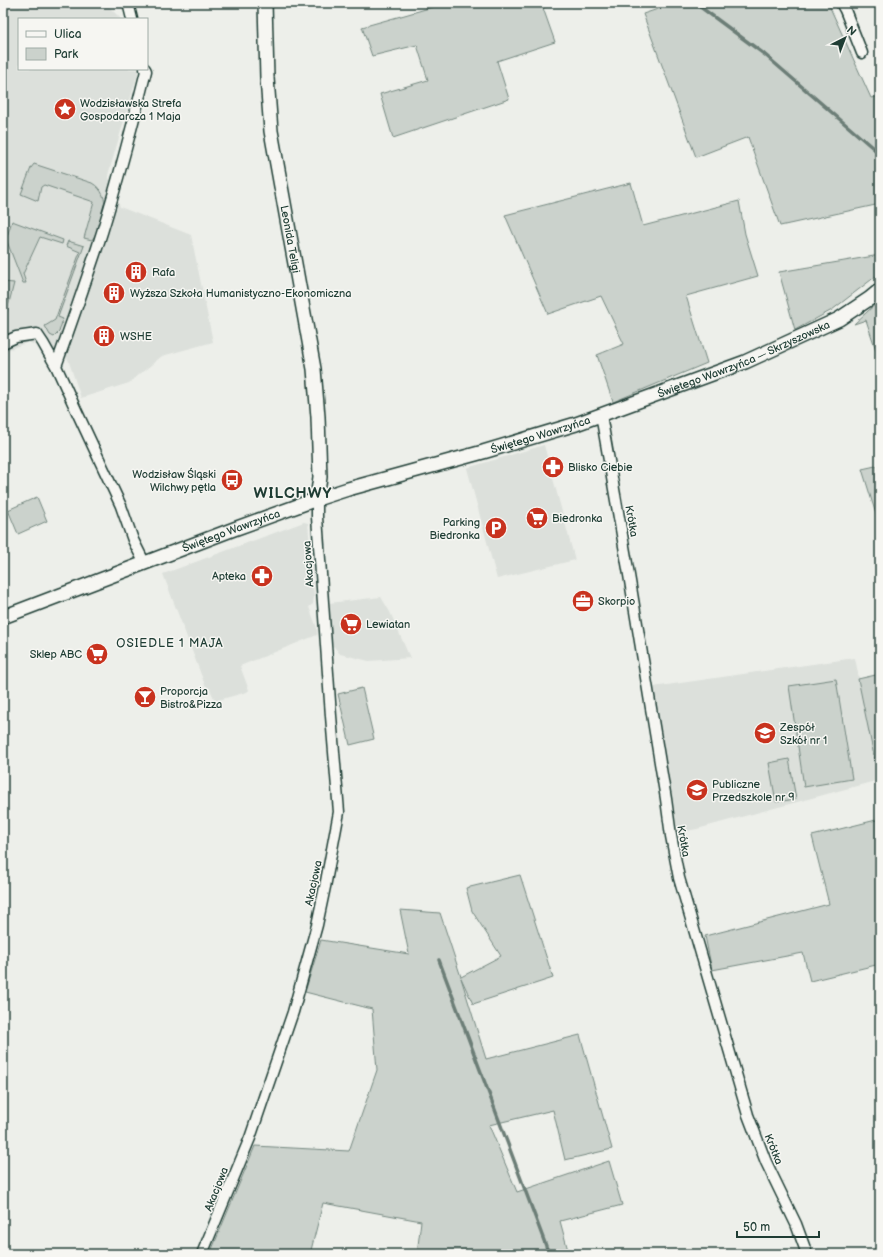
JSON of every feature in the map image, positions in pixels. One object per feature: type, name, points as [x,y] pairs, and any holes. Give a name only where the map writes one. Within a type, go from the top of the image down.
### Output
[{"type":"street","points":[[128,3],[132,18]]},
{"type":"street","name":"Leonida Teligi","points":[[265,3],[267,78],[271,131],[314,369],[318,417],[320,477],[318,498]]},
{"type":"street","points":[[840,3],[845,10],[862,53]]},
{"type":"street","points":[[56,366],[97,248],[130,136],[145,70]]},
{"type":"street","name":"Świętego Wawrzyńca — Skrzyszowska","points":[[601,415],[745,362],[839,319],[880,290]]},
{"type":"street","points":[[3,344],[16,337],[36,334],[43,343],[56,366],[76,412],[121,506],[133,540],[144,562]]},
{"type":"street","name":"Świętego Wawrzyńca","points":[[3,616],[318,498],[490,450],[601,415]]},
{"type":"street","name":"Krótka","points":[[601,415],[679,878],[706,965],[748,1115],[766,1162],[796,1224],[807,1254]]},
{"type":"street","name":"Akacjowa","points":[[202,1254],[250,1138],[293,1012],[318,917],[339,812],[317,516],[318,498]]},
{"type":"shaded area","points":[[3,3],[105,3],[120,18],[18,18],[18,70],[137,70],[138,73],[108,175],[120,207],[191,235],[213,342],[162,356],[129,383],[81,398],[68,359],[28,342],[3,352]]},
{"type":"shaded area","points":[[544,445],[575,560],[497,579],[467,468]]},
{"type":"shaded area","points":[[304,522],[308,523],[314,596],[313,604],[309,607],[317,628],[317,635],[240,666],[249,690],[247,692],[215,701],[210,689],[205,685],[163,574]]},
{"type":"shaded area","points":[[381,597],[390,612],[410,658],[369,661],[340,654],[332,644],[329,603]]},
{"type":"shaded area","name":"Zespół Szkół nr 1","points":[[855,658],[879,780],[697,829],[676,833],[653,687]]},
{"type":"green space","points":[[447,3],[556,3],[543,8],[555,42],[497,61],[509,99],[393,138],[380,94],[428,80],[417,45],[372,56],[362,27]]},
{"type":"green space","points":[[659,3],[828,3],[871,98],[880,96],[880,204],[780,226],[748,137],[696,157],[643,14],[661,8]]},
{"type":"green space","points":[[34,164],[92,183],[99,188],[105,202],[103,218],[92,240],[84,238],[94,202],[44,185],[41,187],[38,201],[21,194]]},
{"type":"green space","points":[[631,183],[643,226],[739,201],[745,234],[758,276],[686,296],[707,363],[613,402],[597,355],[624,344],[601,296],[548,314],[505,215]]},
{"type":"green space","points":[[12,221],[63,240],[62,244],[40,237],[23,274],[26,283],[23,283],[6,239]]},
{"type":"green space","points":[[68,241],[84,246],[58,317],[63,319],[59,332],[54,337],[50,335],[45,326],[55,320],[80,252],[66,246]]},
{"type":"green space","points":[[880,255],[880,273],[832,310],[795,330],[779,272]]},
{"type":"green space","points":[[3,282],[14,283],[3,327]]},
{"type":"green space","points":[[880,300],[880,362],[866,320],[854,324]]},
{"type":"green space","points":[[880,465],[880,527],[862,469]]},
{"type":"green space","points":[[37,497],[47,521],[18,534],[8,510]]},
{"type":"green space","points":[[880,674],[880,779],[879,780],[858,679]]},
{"type":"green space","points":[[836,679],[852,779],[804,787],[789,686]]},
{"type":"green space","points":[[362,688],[374,739],[350,745],[338,694]]},
{"type":"green space","points":[[789,759],[796,799],[776,802],[769,763]]},
{"type":"green space","points":[[880,819],[880,964],[810,981],[803,953],[712,970],[705,936],[829,904],[812,836]]},
{"type":"green space","points":[[520,875],[553,978],[473,1004],[461,978],[486,1059],[580,1035],[612,1149],[565,1160],[553,1110],[489,1125],[517,1192],[609,1161],[622,1205],[560,1221],[569,1254],[417,1254],[421,1221],[323,1203],[310,1254],[210,1254],[255,1146],[349,1151],[377,1070],[372,1009],[305,992],[321,940],[409,954],[400,910],[440,913],[461,977],[501,956],[472,911],[466,888]]},
{"type":"waterway","points":[[695,3],[764,54],[880,154]]},
{"type":"waterway","points":[[439,960],[549,1254]]},
{"type":"place","name":"Wodzisławska Strefa Gospodarcza 1 Maja","points":[[65,109]]},
{"type":"place","name":"Rafa","points":[[136,272]]},
{"type":"place","name":"Wyższa Szkoła Humanistyczno-Ekonomiczna","points":[[114,293]]},
{"type":"place","name":"WSHE","points":[[104,336]]},
{"type":"place","name":"Blisko Ciebie","points":[[553,467]]},
{"type":"place","name":"Wodzisław Śląski Wilchwy pętla","points":[[232,480]]},
{"type":"place","name":"Biedronka","points":[[537,518]]},
{"type":"place","name":"Parking Biedronka","points":[[496,528]]},
{"type":"place","name":"Apteka","points":[[262,576]]},
{"type":"place","name":"Skorpio","points":[[583,601]]},
{"type":"place","name":"Lewiatan","points":[[351,624]]},
{"type":"place","name":"Sklep ABC","points":[[97,654]]},
{"type":"place","name":"Proporcja Bistro&Pizza","points":[[145,697]]},
{"type":"place","name":"Zespół Szkół nr 1","points":[[765,733]]},
{"type":"place","name":"Publiczne Przedszkole nr 9","points":[[697,790]]},
{"type":"district","name":"WILCHWY","points":[[293,493]]},
{"type":"district","name":"OSIEDLE 1 MAJA","points":[[170,643]]}]
